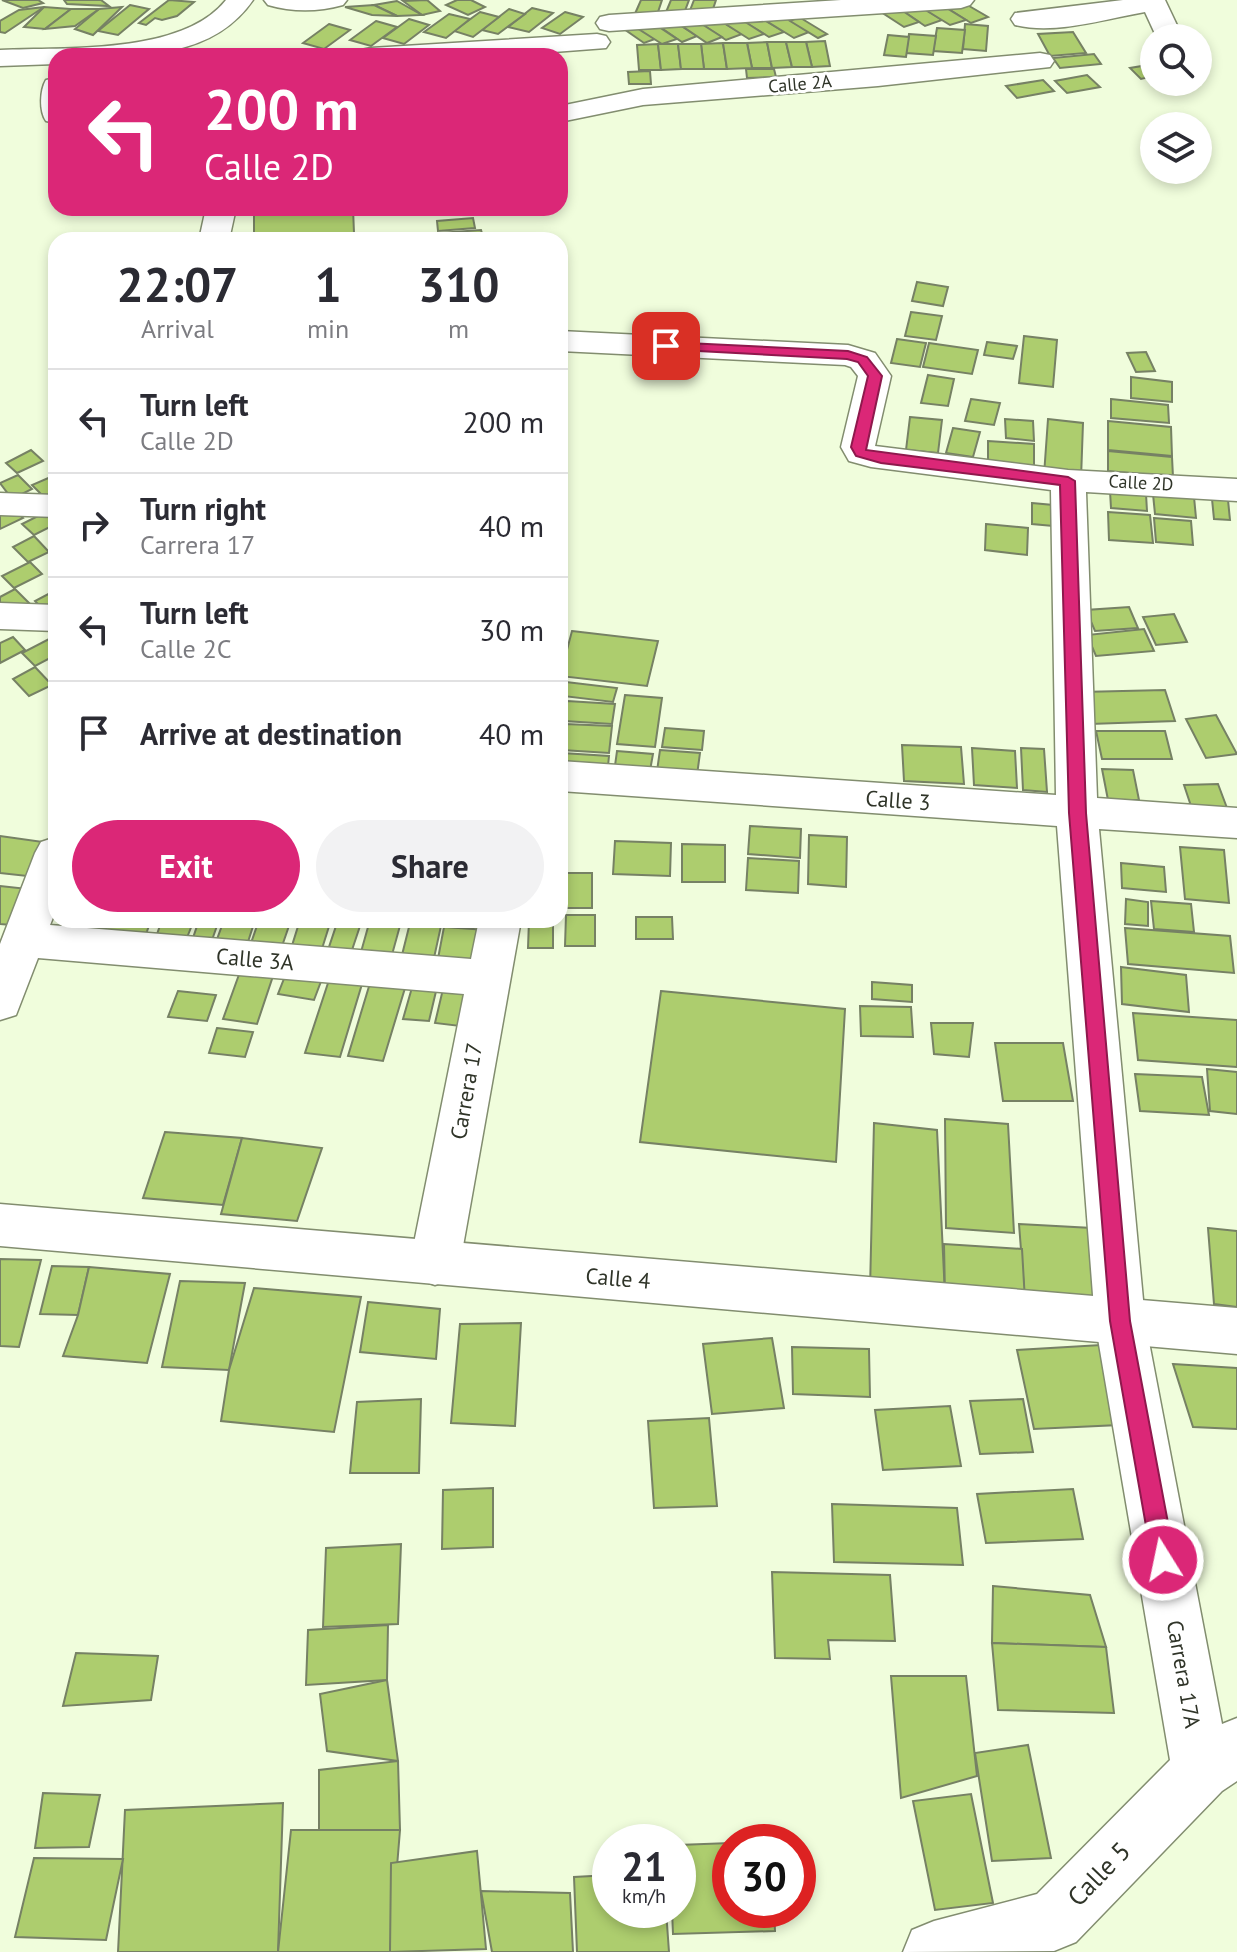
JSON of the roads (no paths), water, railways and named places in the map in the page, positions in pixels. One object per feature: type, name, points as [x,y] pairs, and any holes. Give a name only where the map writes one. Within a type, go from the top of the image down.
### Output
[{"type":"street","points":[[143,48],[197,35],[222,21],[240,0]]},
{"type":"street","points":[[277,0],[292,3],[334,0]]},
{"type":"street","points":[[426,48],[605,22],[868,3],[961,0]]},
{"type":"street","points":[[1019,10],[1069,17],[1152,2],[1163,24]]},
{"type":"street","points":[[868,3],[878,78]]},
{"type":"street","name":"Calle 2A","points":[[570,112],[643,97],[878,78],[1045,70],[1019,10]]},
{"type":"street","points":[[570,112],[589,76],[605,22]]},
{"type":"street","points":[[0,58],[48,56]]},
{"type":"street","name":"Calle 2D","points":[[568,341],[848,355],[863,360],[875,376],[858,447],[861,453],[1068,481],[1237,490]]},
{"type":"street","name":"Carrera 17A","points":[[1068,481],[1077,813],[1120,1321],[1219,1758]]},
{"type":"street","points":[[0,504],[48,506]]},
{"type":"street","points":[[0,616],[48,618]]},
{"type":"street","name":"Calle 3","points":[[568,777],[1237,823]]},
{"type":"street","points":[[0,1002],[48,875]]},
{"type":"street","name":"Carrera 17","points":[[435,1263],[498,928]]},
{"type":"street","name":"Calle 3A","points":[[24,940],[487,978]]},
{"type":"street","name":"Calle 4","points":[[0,1225],[1237,1331]]},
{"type":"street","name":"Calle 5","points":[[934,1952],[1063,1936],[1219,1758]]}]
